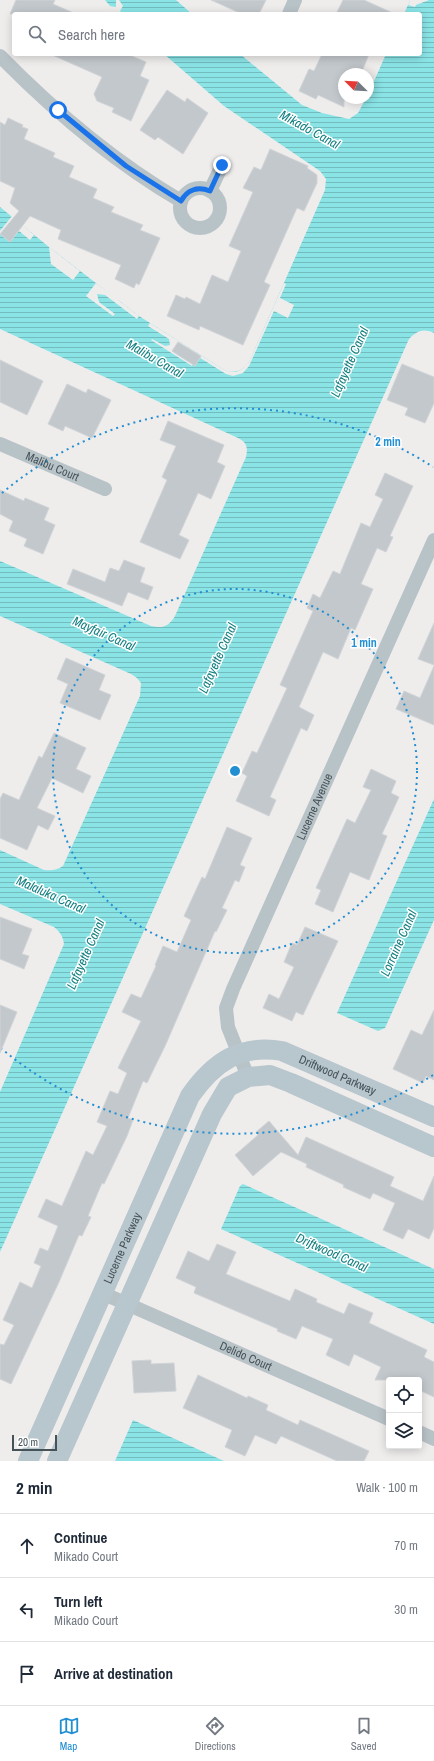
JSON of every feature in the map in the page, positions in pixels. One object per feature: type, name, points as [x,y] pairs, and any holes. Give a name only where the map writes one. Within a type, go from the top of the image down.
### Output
[{"type":"street","points":[[290,12],[295,0]]},
{"type":"street","points":[[0,56],[42,96],[88,136],[126,166],[181,201]]},
{"type":"street","points":[[210,191],[222,165]]},
{"type":"street","points":[[196,188],[203,188],[210,191],[219,201],[220,208],[215,221],[203,228],[193,227],[184,221],[181,215],[181,201],[184,195],[196,188]]},
{"type":"street","name":"Malibu Court","points":[[0,444],[105,489]]},
{"type":"street","name":"Lucerne Avenue","points":[[248,1077],[228,1027],[226,1008],[233,989],[434,540]]},
{"type":"street","name":"Driftwood Parkway","points":[[238,1053],[266,1048],[282,1051],[434,1118]]},
{"type":"street","name":"Lucerne Parkway","points":[[28,1461],[190,1096],[202,1079],[217,1065],[238,1053]]},
{"type":"street","points":[[57,1461],[212,1114],[228,1087],[248,1077],[270,1075],[434,1147]]},
{"type":"street","name":"Delido Court","points":[[102,1293],[128,1303],[386,1418]]},
{"type":"street","points":[[422,1433],[434,1439]]},
{"type":"water","points":[[101,0],[176,0],[190,12],[115,12]]},
{"type":"water","points":[[410,0],[434,0],[434,333],[420,331],[409,339],[0,1252],[0,1092],[64,944],[61,934],[54,927],[0,904],[0,850],[44,870],[54,870],[63,866],[140,696],[141,683],[131,674],[0,616],[0,561],[151,626],[165,626],[175,616],[246,457],[247,451],[245,443],[238,438],[0,329],[0,207],[49,247],[139,316],[226,371],[233,372],[239,370],[249,362],[325,190],[326,179],[320,171],[224,106],[166,56],[242,56],[302,105],[322,113],[349,119],[358,113],[363,104],[374,104],[374,81],[385,56],[422,56],[422,12],[405,12]]},
{"type":"water","name":"Lorraine Canal","points":[[434,799],[434,920],[385,1028],[378,1031],[337,1013]]},
{"type":"water","name":"Driftwood Canal","points":[[243,1184],[434,1269],[434,1324],[221,1229],[240,1186]]},
{"type":"water","points":[[133,1420],[224,1461],[115,1461]]},
{"type":"pier","points":[[99,0],[105,0],[110,6],[116,7],[116,0],[119,0],[123,6],[120,11],[121,12],[114,12]]},
{"type":"pier","points":[[410,0],[429,0],[416,5],[415,7],[408,5]]},
{"type":"pier","points":[[12,216],[34,235],[30,240],[19,231],[10,242],[0,234],[0,231]]},
{"type":"pier","points":[[49,247],[80,271],[73,280],[51,264]]},
{"type":"pier","points":[[96,283],[119,298],[118,300],[139,316],[137,319],[105,295],[97,294],[99,302],[115,314],[113,316],[86,296]]},
{"type":"pier","points":[[284,283],[286,284],[280,298],[294,305],[288,318],[274,311],[249,366],[243,373],[233,376],[226,374],[181,346],[175,348],[176,354],[193,364],[192,366],[151,340],[152,339],[165,346],[170,345],[169,339],[148,326],[150,323],[226,371],[236,372],[242,369],[249,362]]},
{"type":"building","points":[[16,0],[55,0],[53,4],[71,12],[12,12],[12,14],[10,14]]},
{"type":"building","points":[[211,0],[266,0],[260,12],[238,12]]},
{"type":"building","points":[[343,0],[364,0],[391,12],[337,12]]},
{"type":"building","points":[[55,56],[132,56],[146,62],[140,76],[149,80],[131,121],[112,112],[114,108],[97,101],[94,94],[102,77]]},
{"type":"building","points":[[321,56],[368,56],[363,68],[338,68],[338,104],[344,104],[344,107],[318,95],[316,99],[299,91],[309,69],[314,71]]},
{"type":"building","points":[[167,90],[185,102],[187,98],[208,113],[183,154],[158,137],[155,140],[140,130]]},
{"type":"building","points":[[8,118],[28,129],[24,139],[55,153],[53,157],[74,166],[69,177],[97,189],[93,198],[114,207],[111,212],[143,225],[140,230],[160,238],[139,285],[136,283],[134,288],[115,279],[121,265],[58,239],[61,230],[30,216],[10,242],[0,234],[19,211],[10,203],[15,188],[0,181],[0,122],[5,125]]},
{"type":"building","points":[[270,149],[308,166],[307,168],[317,175],[317,183],[304,211],[297,208],[264,282],[270,285],[243,345],[200,326],[199,330],[167,316],[176,295],[185,299],[186,297],[200,304],[212,275],[228,282],[241,251],[229,246],[253,192],[243,188],[254,167],[261,170]]},
{"type":"building","points":[[178,342],[201,356],[195,366],[172,351]]},
{"type":"building","points":[[0,360],[43,381],[27,415],[0,402]]},
{"type":"building","points":[[402,364],[434,377],[434,403],[425,423],[405,415],[408,408],[387,400]]},
{"type":"building","points":[[67,384],[86,393],[88,389],[111,400],[92,438],[65,426],[63,431],[48,424]]},
{"type":"building","points":[[168,421],[224,445],[217,462],[225,466],[211,499],[198,493],[179,535],[189,540],[180,559],[140,542],[167,480],[162,477],[176,446],[160,440]]},
{"type":"building","points":[[385,473],[413,486],[390,536],[393,537],[386,552],[377,548],[361,584],[373,589],[355,630],[351,628],[338,659],[323,652],[299,707],[314,715],[307,731],[301,728],[270,797],[276,800],[269,816],[236,801],[247,776],[242,773],[252,751],[257,753],[287,688],[280,685],[313,611],[307,608],[313,594],[320,598],[333,571],[340,574],[361,523],[370,527],[383,499],[375,495]]},
{"type":"building","points":[[0,490],[24,501],[25,498],[49,508],[44,520],[55,525],[43,554],[24,546],[27,539],[9,531],[13,521],[0,514]]},
{"type":"building","points":[[124,560],[145,568],[140,582],[153,587],[148,600],[128,592],[122,606],[67,584],[73,569],[105,582],[110,568],[119,571]]},
{"type":"building","points":[[434,623],[434,665],[418,659]]},
{"type":"building","points":[[66,658],[105,675],[99,690],[111,695],[100,720],[60,703],[68,684],[57,679]]},
{"type":"building","points":[[434,666],[434,725],[396,709],[404,691],[420,698]]},
{"type":"building","points":[[54,733],[86,748],[76,769],[91,776],[83,793],[52,778],[37,808],[55,816],[48,830],[38,825],[27,850],[0,838],[0,799],[3,793],[19,800],[39,756],[42,758]]},
{"type":"building","points":[[371,769],[396,781],[391,793],[399,797],[382,834],[387,836],[369,880],[350,872],[333,912],[315,904],[321,890],[316,888],[347,819],[355,823],[371,790],[363,787]]},
{"type":"building","points":[[227,827],[252,838],[240,865],[245,867],[239,882],[235,880],[222,908],[227,910],[216,932],[215,931],[166,1044],[147,1083],[143,1081],[128,1118],[133,1120],[127,1136],[104,1184],[102,1183],[88,1216],[91,1217],[82,1236],[79,1235],[59,1282],[11,1384],[0,1379],[0,1344],[4,1345],[14,1325],[3,1320],[20,1282],[32,1288],[41,1266],[34,1263],[40,1248],[48,1251],[58,1226],[38,1217],[46,1199],[62,1206],[86,1151],[93,1155],[107,1126],[97,1122],[110,1091],[118,1094],[127,1073],[118,1068],[141,1021],[122,1012],[131,994],[141,998],[156,966],[155,965],[163,946],[177,952],[191,920],[184,916],[202,877],[205,879]]},
{"type":"building","points":[[0,917],[32,929],[22,954],[29,956],[24,969],[0,959]]},
{"type":"building","points":[[305,927],[338,941],[303,1015],[296,1012],[292,1021],[263,1008],[269,994],[279,999],[294,967],[284,962],[292,943],[297,945]]},
{"type":"building","points":[[0,1005],[17,1012],[0,1053]]},
{"type":"building","points":[[434,1010],[434,1080],[426,1076],[423,1083],[393,1069],[411,1030],[422,1035]]},
{"type":"building","points":[[269,1121],[298,1155],[306,1137],[394,1177],[390,1186],[423,1201],[434,1176],[434,1228],[429,1239],[408,1229],[403,1239],[383,1230],[395,1203],[373,1193],[370,1199],[343,1187],[344,1185],[306,1167],[307,1164],[281,1152],[253,1176],[235,1155],[258,1135],[256,1132]]},
{"type":"building","points":[[217,1244],[236,1252],[226,1274],[290,1301],[295,1289],[317,1299],[316,1302],[344,1314],[349,1303],[373,1313],[369,1323],[427,1350],[424,1357],[434,1362],[434,1397],[422,1391],[422,1377],[386,1377],[386,1380],[375,1380],[381,1367],[354,1354],[349,1366],[326,1355],[333,1339],[302,1326],[296,1339],[277,1331],[278,1329],[194,1293],[196,1287],[176,1278],[188,1251],[209,1261]]},
{"type":"building","points":[[151,1360],[151,1364],[174,1363],[176,1391],[134,1393],[132,1361]]},
{"type":"building","points":[[198,1375],[247,1398],[248,1396],[268,1405],[266,1410],[298,1425],[300,1420],[369,1451],[364,1461],[337,1461],[281,1436],[276,1444],[255,1435],[245,1456],[225,1447],[232,1430],[183,1408]]},
{"type":"route","points":[[58,110],[126,166],[152,184],[181,201],[184,195],[196,188],[203,188],[210,191],[222,165]]},
{"type":"water label","name":"Mikado Canal","points":[[310,129]]},
{"type":"water label","name":"Malibu Canal","points":[[155,358]]},
{"type":"water label","name":"Lafayette Canal","points":[[349,362]]},
{"type":"water label","name":"Mayfair Canal","points":[[104,633]]},
{"type":"water label","name":"Lafayette Canal","points":[[217,658]]},
{"type":"water label","name":"Malaluka Canal","points":[[51,894]]},
{"type":"water label","name":"Lafayette Canal","points":[[85,954]]}]
